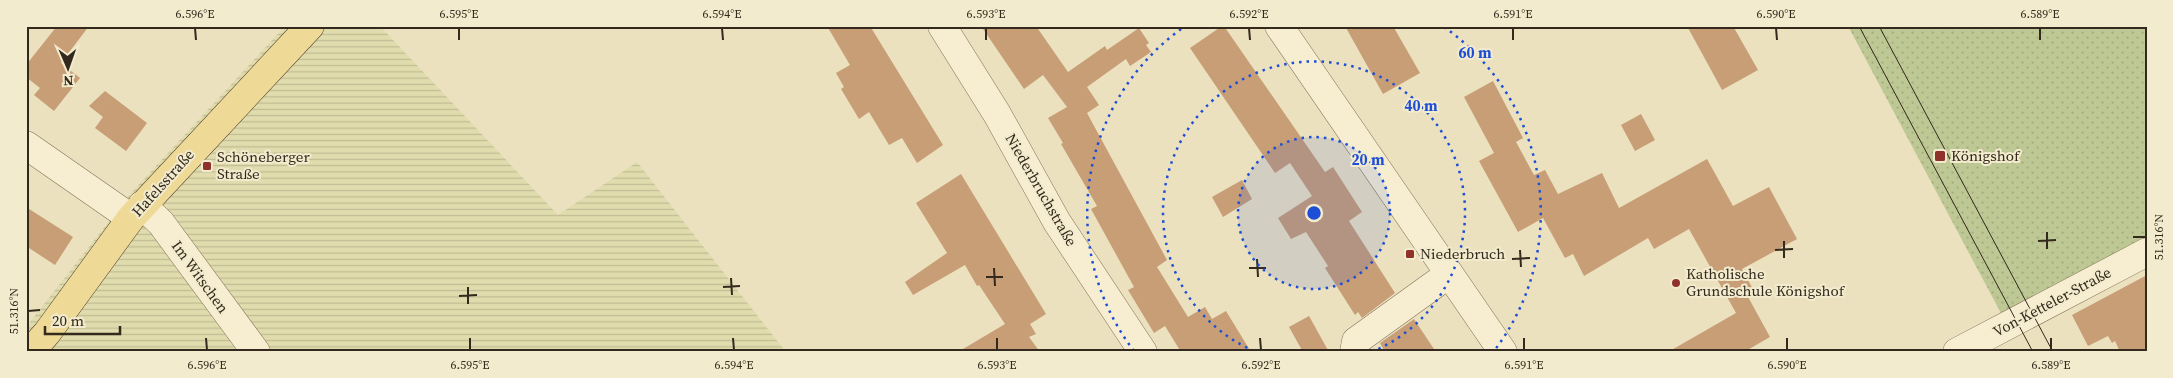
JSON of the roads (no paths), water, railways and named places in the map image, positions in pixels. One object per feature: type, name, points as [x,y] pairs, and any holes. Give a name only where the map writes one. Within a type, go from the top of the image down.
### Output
[{"type":"main road","name":"Hafelsstraße","points":[[30,352],[136,211],[310,26]]},
{"type":"street","name":"Niederbruchstraße","points":[[942,26],[997,114],[1057,222],[1143,352]]},
{"type":"street","points":[[1279,26],[1504,352]]},
{"type":"street","points":[[26,145],[136,211]]},
{"type":"street","name":"Im Witschen","points":[[136,211],[161,223],[256,352]]},
{"type":"street","name":"Von-Ketteler-Straße","points":[[1957,352],[2147,252]]},
{"type":"street","points":[[1354,352],[1356,341],[1449,274]]},
{"type":"tram line","points":[[1859,26],[2033,352]]},
{"type":"tram line","points":[[1879,26],[2053,352]]},
{"type":"place","name":"Königshof","points":[[1940,156]]},
{"type":"place","name":"Schöneberger Straße","points":[[207,166]]},
{"type":"place","name":"Niederbruch","points":[[1410,254]]},
{"type":"place","name":"Katholische Grundschule Königshof","points":[[1676,283]]}]
